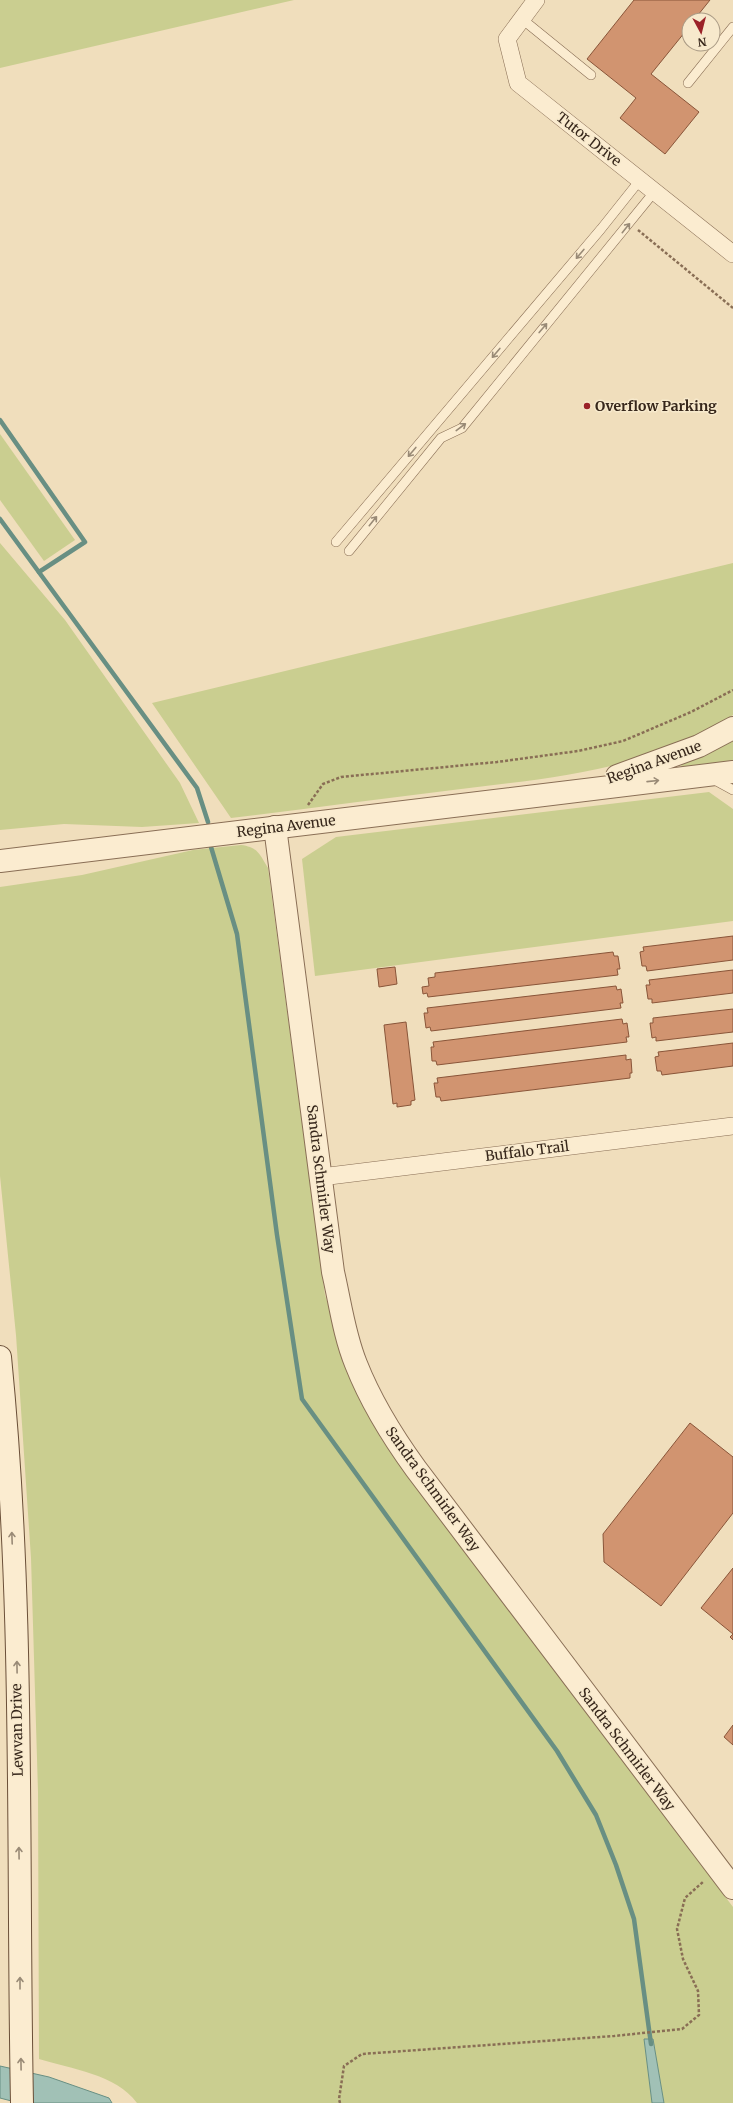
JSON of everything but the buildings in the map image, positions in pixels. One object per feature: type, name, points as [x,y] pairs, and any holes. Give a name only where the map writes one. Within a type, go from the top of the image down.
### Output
[{"type":"street","name":"Tutor Drive","points":[[536,0],[507,39],[518,83],[733,254]]},
{"type":"street","name":"Regina Avenue","points":[[572,790],[660,761],[699,746],[733,728]]},
{"type":"street","name":"Regina Avenue","points":[[0,861],[572,790],[733,772]]},
{"type":"street","name":"Sandra Schmirler Way","points":[[275,827],[333,1272],[343,1319],[355,1363],[393,1437],[733,1888]]},
{"type":"street","name":"Buffalo Trail","points":[[321,1176],[733,1126]]},
{"type":"street","name":"Lewvan Drive","points":[[0,1357],[11,1512],[16,1636],[22,2103]]},
{"type":"lane","points":[[522,19],[591,75]]},
{"type":"lane","points":[[688,83],[733,27]]},
{"type":"lane","points":[[336,542],[601,229],[640,180]]},
{"type":"lane","points":[[349,551],[441,438],[462,428],[630,224],[655,191]]},
{"type":"lane","points":[[707,775],[733,790]]},
{"type":"path","points":[[630,224],[733,308]]},
{"type":"path","points":[[304,824],[303,812],[323,784],[331,779],[578,751],[623,741],[691,712],[733,690]]},
{"type":"path","points":[[340,2103],[339,2099],[344,2066],[362,2054],[614,2036],[682,2029],[699,2015],[698,1991],[683,1959],[677,1929],[685,1898],[718,1868]]},
{"type":"green space","points":[[0,0],[294,0],[0,68]]},
{"type":"green space","points":[[0,434],[75,540],[44,561],[0,500]]},
{"type":"green space","points":[[0,543],[65,620],[180,783],[199,823],[142,827],[64,824],[0,830]]},
{"type":"green space","points":[[733,563],[733,715],[701,734],[668,749],[598,769],[526,781],[231,818],[152,703]]},
{"type":"green space","points":[[733,741],[733,760],[680,769],[682,764]]},
{"type":"green space","points":[[709,792],[733,809],[733,921],[315,976],[302,859],[336,837]]},
{"type":"green space","points":[[241,845],[247,846],[258,852],[268,868],[325,1295],[347,1363],[381,1438],[465,1553],[733,1907],[733,2103],[664,2103],[653,2040],[644,2039],[652,2103],[137,2103],[128,2093],[105,2079],[39,2059],[38,1792],[31,1558],[16,1335],[0,1176],[0,887],[82,875],[193,850]]},
{"type":"water","points":[[644,2039],[653,2039],[664,2103],[652,2103]]},
{"type":"water","points":[[0,2066],[49,2077],[109,2098],[112,2103],[19,2103],[0,2098]]},
{"type":"waterway","points":[[0,420],[85,542],[39,572]]},
{"type":"waterway","points":[[0,519],[197,788],[208,822]]},
{"type":"waterway","points":[[211,847],[237,934],[277,1235],[302,1399],[557,1751],[596,1815],[616,1865],[634,1919],[651,2044]]},
{"type":"place","name":"Overflow Parking","points":[[587,406]]}]
